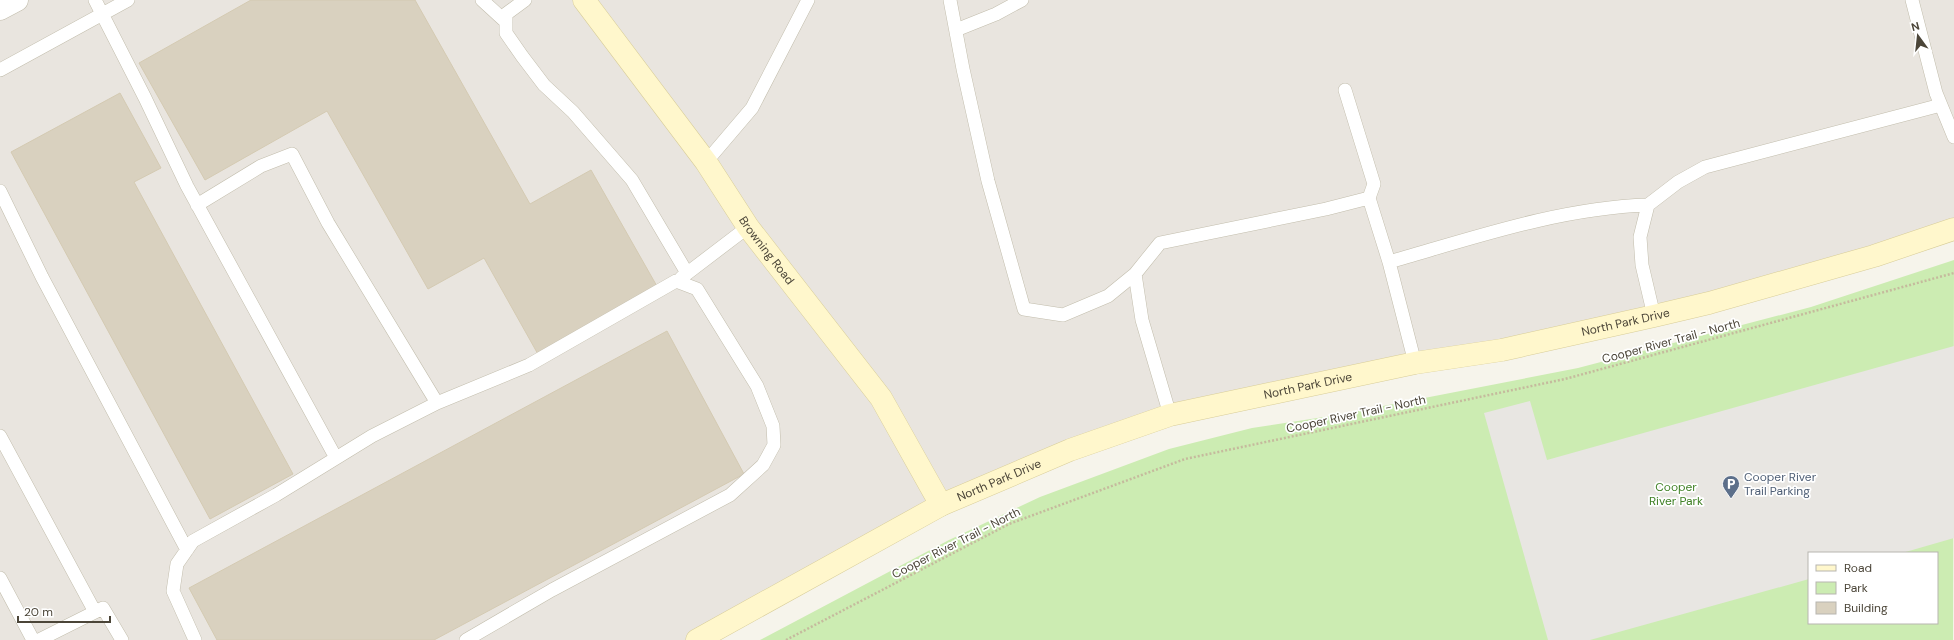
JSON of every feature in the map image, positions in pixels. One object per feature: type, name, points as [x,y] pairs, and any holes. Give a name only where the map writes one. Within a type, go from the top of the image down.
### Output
[{"type":"street","points":[[0,9],[18,0]]},
{"type":"street","name":"Browning Road","points":[[584,0],[706,162],[748,227],[881,398],[941,505]]},
{"type":"street","name":"North Park Drive","points":[[697,640],[941,505],[1070,450],[1170,415],[1415,364],[1502,350],[1654,316],[1874,256],[1954,229]]},
{"type":"lane","points":[[95,0],[197,205],[336,458]]},
{"type":"lane","points":[[0,70],[128,0]]},
{"type":"lane","points":[[482,0],[506,22]]},
{"type":"lane","points":[[524,0],[506,14],[506,33],[544,85],[573,112],[632,180],[687,273]]},
{"type":"lane","points":[[706,162],[752,108],[808,0]]},
{"type":"lane","points":[[950,0],[988,181],[1024,310],[1063,315],[1108,296],[1135,274],[1160,243],[1326,209],[1369,198]]},
{"type":"lane","points":[[956,30],[996,14],[1022,0]]},
{"type":"lane","points":[[1912,0],[1936,93],[1954,137]]},
{"type":"lane","points":[[1345,90],[1374,184],[1369,198],[1389,262],[1415,364]]},
{"type":"lane","points":[[1389,262],[1534,222],[1617,206],[1648,205],[1678,182],[1705,167],[1783,148],[1941,105]]},
{"type":"lane","points":[[197,205],[261,166],[292,154],[328,224],[437,403]]},
{"type":"lane","points":[[0,192],[42,277],[187,550]]},
{"type":"lane","points":[[1648,205],[1640,237],[1642,265],[1654,316]]},
{"type":"lane","points":[[195,640],[173,591],[177,564],[193,541],[372,436],[437,403],[529,365],[676,281],[748,227]]},
{"type":"lane","points":[[1135,274],[1142,320],[1170,415]]},
{"type":"lane","points":[[466,640],[552,590],[730,495],[763,466],[774,445],[772,426],[757,386],[697,289],[676,281]]},
{"type":"lane","points":[[0,436],[96,612]]},
{"type":"lane","points":[[0,578],[33,640]]},
{"type":"lane","points":[[40,640],[103,608],[122,640]]},
{"type":"path","name":"Cooper River Trail - North","points":[[786,640],[1009,524],[1184,460],[1565,379],[1954,273]]},
{"type":"shaded area","points":[[0,0],[1954,0],[1954,229],[1874,256],[1415,363],[1070,450],[697,640],[0,640]]},
{"type":"shaded area","name":"Cooper River Trail Parking","points":[[1954,346],[1954,538],[1905,552],[1808,552],[1808,579],[1590,640],[1548,640],[1484,413],[1530,401],[1547,460]]},
{"type":"green space","name":"Cooper River Park","points":[[1954,260],[1953,640],[760,640],[949,540],[1040,497],[1169,449],[1252,428],[1337,415],[1578,368],[1811,307]]},
{"type":"building","points":[[251,0],[415,0],[530,204],[591,170],[658,288],[539,356],[484,258],[428,289],[327,111],[205,180],[139,63]]},
{"type":"building","points":[[120,93],[161,168],[134,182],[293,474],[210,519],[11,152]]},
{"type":"building","points":[[667,331],[744,474],[434,640],[217,640],[189,588]]},
{"type":"place","name":"Cooper River Trail Parking","points":[[1731,499]]}]
